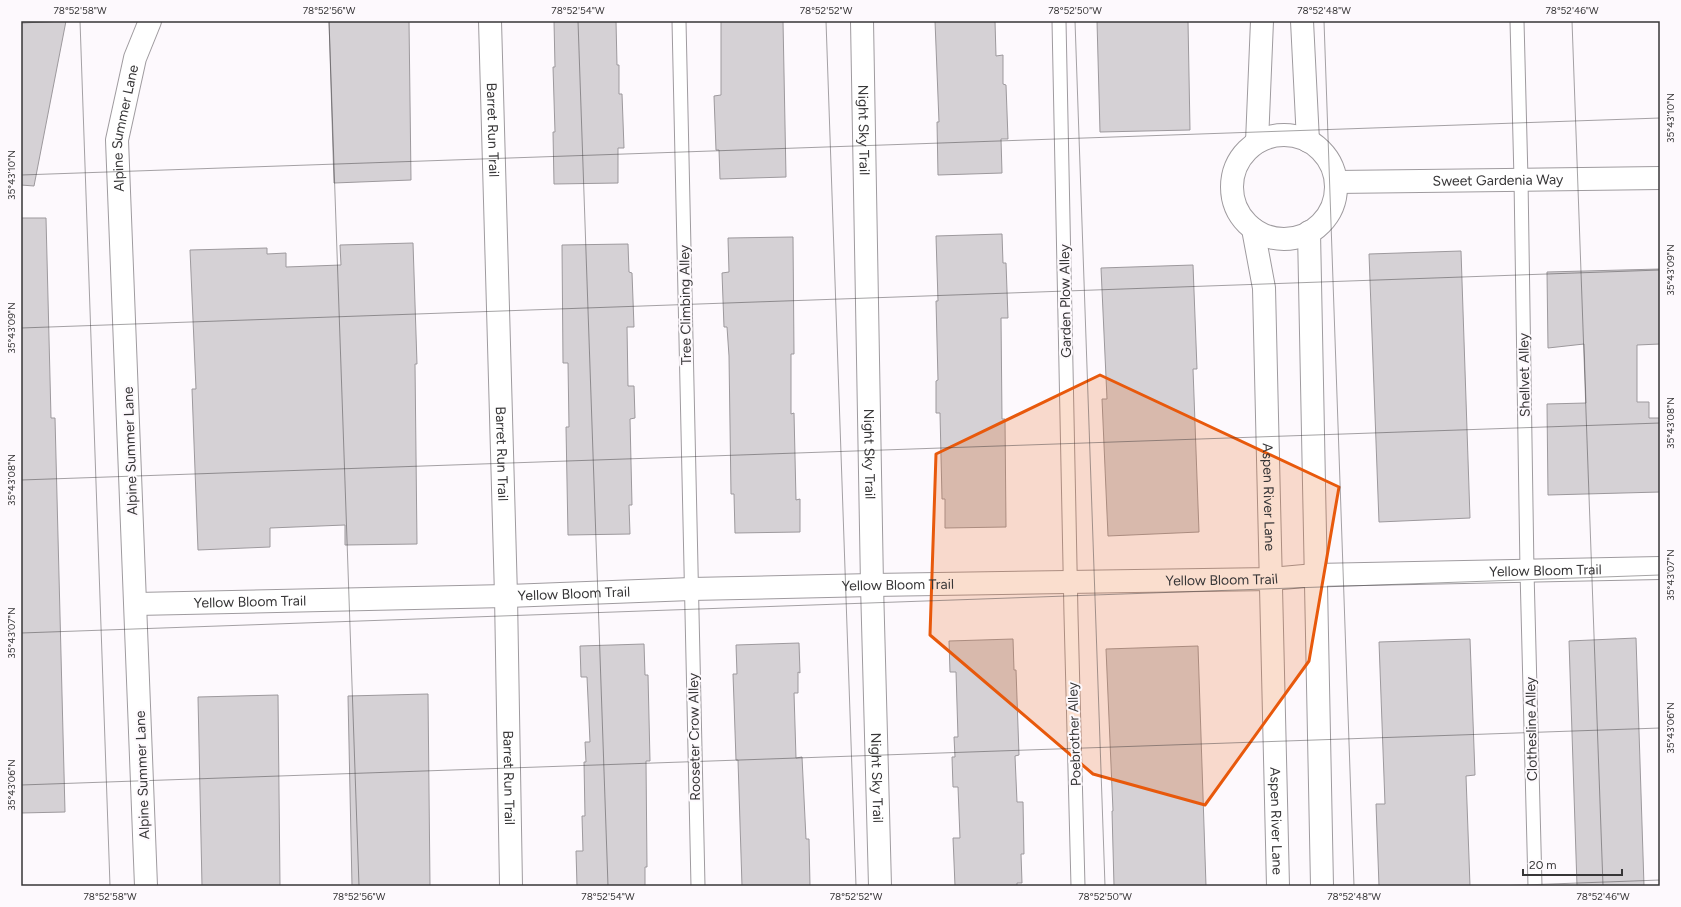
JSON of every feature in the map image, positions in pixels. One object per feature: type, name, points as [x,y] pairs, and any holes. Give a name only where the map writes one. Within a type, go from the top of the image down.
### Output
[{"type":"street","name":"Alpine Summer Lane","points":[[146,886],[117,140],[135,58],[150,21]]},
{"type":"street","name":"Barret Run Trail","points":[[490,21],[506,596],[511,886]]},
{"type":"street","name":"Night Sky Trail","points":[[862,21],[872,585],[880,886]]},
{"type":"street","points":[[1257,142],[1262,21]]},
{"type":"street","points":[[1302,21],[1308,141]]},
{"type":"street","points":[[1291,135],[1308,141],[1322,151],[1331,165],[1336,182],[1334,199],[1328,215],[1316,228],[1301,236],[1284,239],[1268,237],[1253,229],[1240,216],[1233,201],[1232,184],[1235,168],[1244,154],[1257,142],[1274,136],[1291,135]]},
{"type":"street","name":"Sweet Gardenia Way","points":[[1336,182],[1660,178]]},
{"type":"street","name":"Aspen River Lane","points":[[1253,229],[1264,288],[1278,886]]},
{"type":"street","points":[[1309,232],[1322,886]]},
{"type":"street","name":"Yellow Bloom Trail","points":[[136,604],[506,596],[691,589],[1070,581],[1271,579],[1315,575],[1660,568]]},
{"type":"lane","name":"Tree Climbing Alley","points":[[679,21],[691,589]]},
{"type":"lane","name":"Garden Plow Alley","points":[[1059,21],[1070,581]]},
{"type":"lane","name":"Shellvet Alley","points":[[1517,21],[1527,571]]},
{"type":"lane","name":"Clothesline Alley","points":[[1527,571],[1535,886]]},
{"type":"lane","name":"Poebrother Alley","points":[[1070,581],[1078,886]]},
{"type":"lane","name":"Rooseter Crow Alley","points":[[691,589],[698,886]]},
{"type":"highlighted area","points":[[1100,375],[1339,487],[1309,661],[1205,805],[1093,774],[930,635],[936,454]]},
{"type":"building","points":[[21,21],[66,21],[34,186],[21,185]]},
{"type":"building","points":[[329,21],[409,21],[411,180],[334,183]]},
{"type":"building","points":[[554,21],[616,21],[617,65],[619,65],[619,94],[622,94],[624,148],[618,148],[618,183],[554,184]]},
{"type":"building","points":[[721,21],[783,21],[786,177],[720,179],[719,150],[716,150],[714,96],[721,95]]},
{"type":"building","points":[[935,21],[995,21],[996,56],[1003,55],[1003,84],[1006,85],[1008,139],[1001,139],[1002,173],[938,175],[937,122],[939,122]]},
{"type":"building","points":[[1097,21],[1188,21],[1190,130],[1100,132]]},
{"type":"building","points":[[21,218],[46,218],[51,418],[55,418],[65,812],[21,813]]},
{"type":"building","points":[[1002,234],[1003,263],[1006,263],[1008,318],[1001,318],[1002,419],[1005,419],[1006,527],[945,528],[945,499],[942,499],[940,413],[936,413],[936,381],[938,380],[936,301],[938,301],[936,236]]},
{"type":"building","points":[[793,237],[794,354],[791,354],[791,414],[794,413],[796,500],[800,499],[800,532],[735,533],[734,494],[731,494],[729,356],[727,327],[724,327],[722,273],[729,272],[728,238]]},
{"type":"building","points":[[413,243],[417,364],[415,364],[417,544],[345,545],[345,525],[270,528],[270,547],[198,550],[192,389],[196,389],[190,250],[267,248],[267,254],[286,253],[286,267],[341,265],[340,245]]},
{"type":"building","points":[[628,244],[629,272],[632,273],[634,327],[627,327],[628,386],[634,386],[635,418],[630,419],[632,505],[629,505],[630,534],[568,535],[566,427],[569,427],[568,363],[563,363],[562,245]]},
{"type":"building","points":[[1461,251],[1470,518],[1379,522],[1369,254]]},
{"type":"building","points":[[1193,265],[1197,369],[1193,369],[1199,532],[1108,536],[1102,399],[1107,399],[1101,268]]},
{"type":"building","points":[[1660,269],[1660,344],[1637,345],[1637,402],[1649,402],[1649,418],[1660,418],[1660,492],[1548,495],[1547,404],[1586,403],[1584,344],[1548,348],[1547,272]]},
{"type":"building","points":[[1636,638],[1644,886],[1577,886],[1569,641]]},
{"type":"building","points":[[1013,639],[1014,670],[1016,670],[1019,755],[1015,756],[1017,802],[1023,802],[1024,854],[1021,854],[1022,883],[1017,883],[1017,886],[955,886],[953,838],[960,838],[958,787],[953,787],[952,757],[955,757],[954,737],[958,737],[956,672],[950,672],[949,641]]},
{"type":"building","points":[[1470,639],[1475,775],[1466,776],[1470,886],[1379,886],[1376,804],[1385,804],[1379,642]]},
{"type":"building","points":[[799,643],[800,673],[798,672],[798,693],[794,693],[796,758],[802,757],[806,839],[809,839],[810,886],[742,886],[738,760],[736,760],[733,674],[737,674],[736,645]]},
{"type":"building","points":[[644,644],[645,675],[648,675],[650,761],[646,761],[647,867],[645,867],[645,886],[577,886],[576,851],[583,851],[582,816],[585,816],[585,742],[590,742],[587,677],[581,677],[580,646]]},
{"type":"building","points":[[1198,646],[1206,886],[1114,886],[1113,811],[1106,649]]},
{"type":"building","points":[[428,694],[430,886],[352,886],[348,696]]},
{"type":"building","points":[[278,695],[280,886],[202,886],[198,697]]}]
